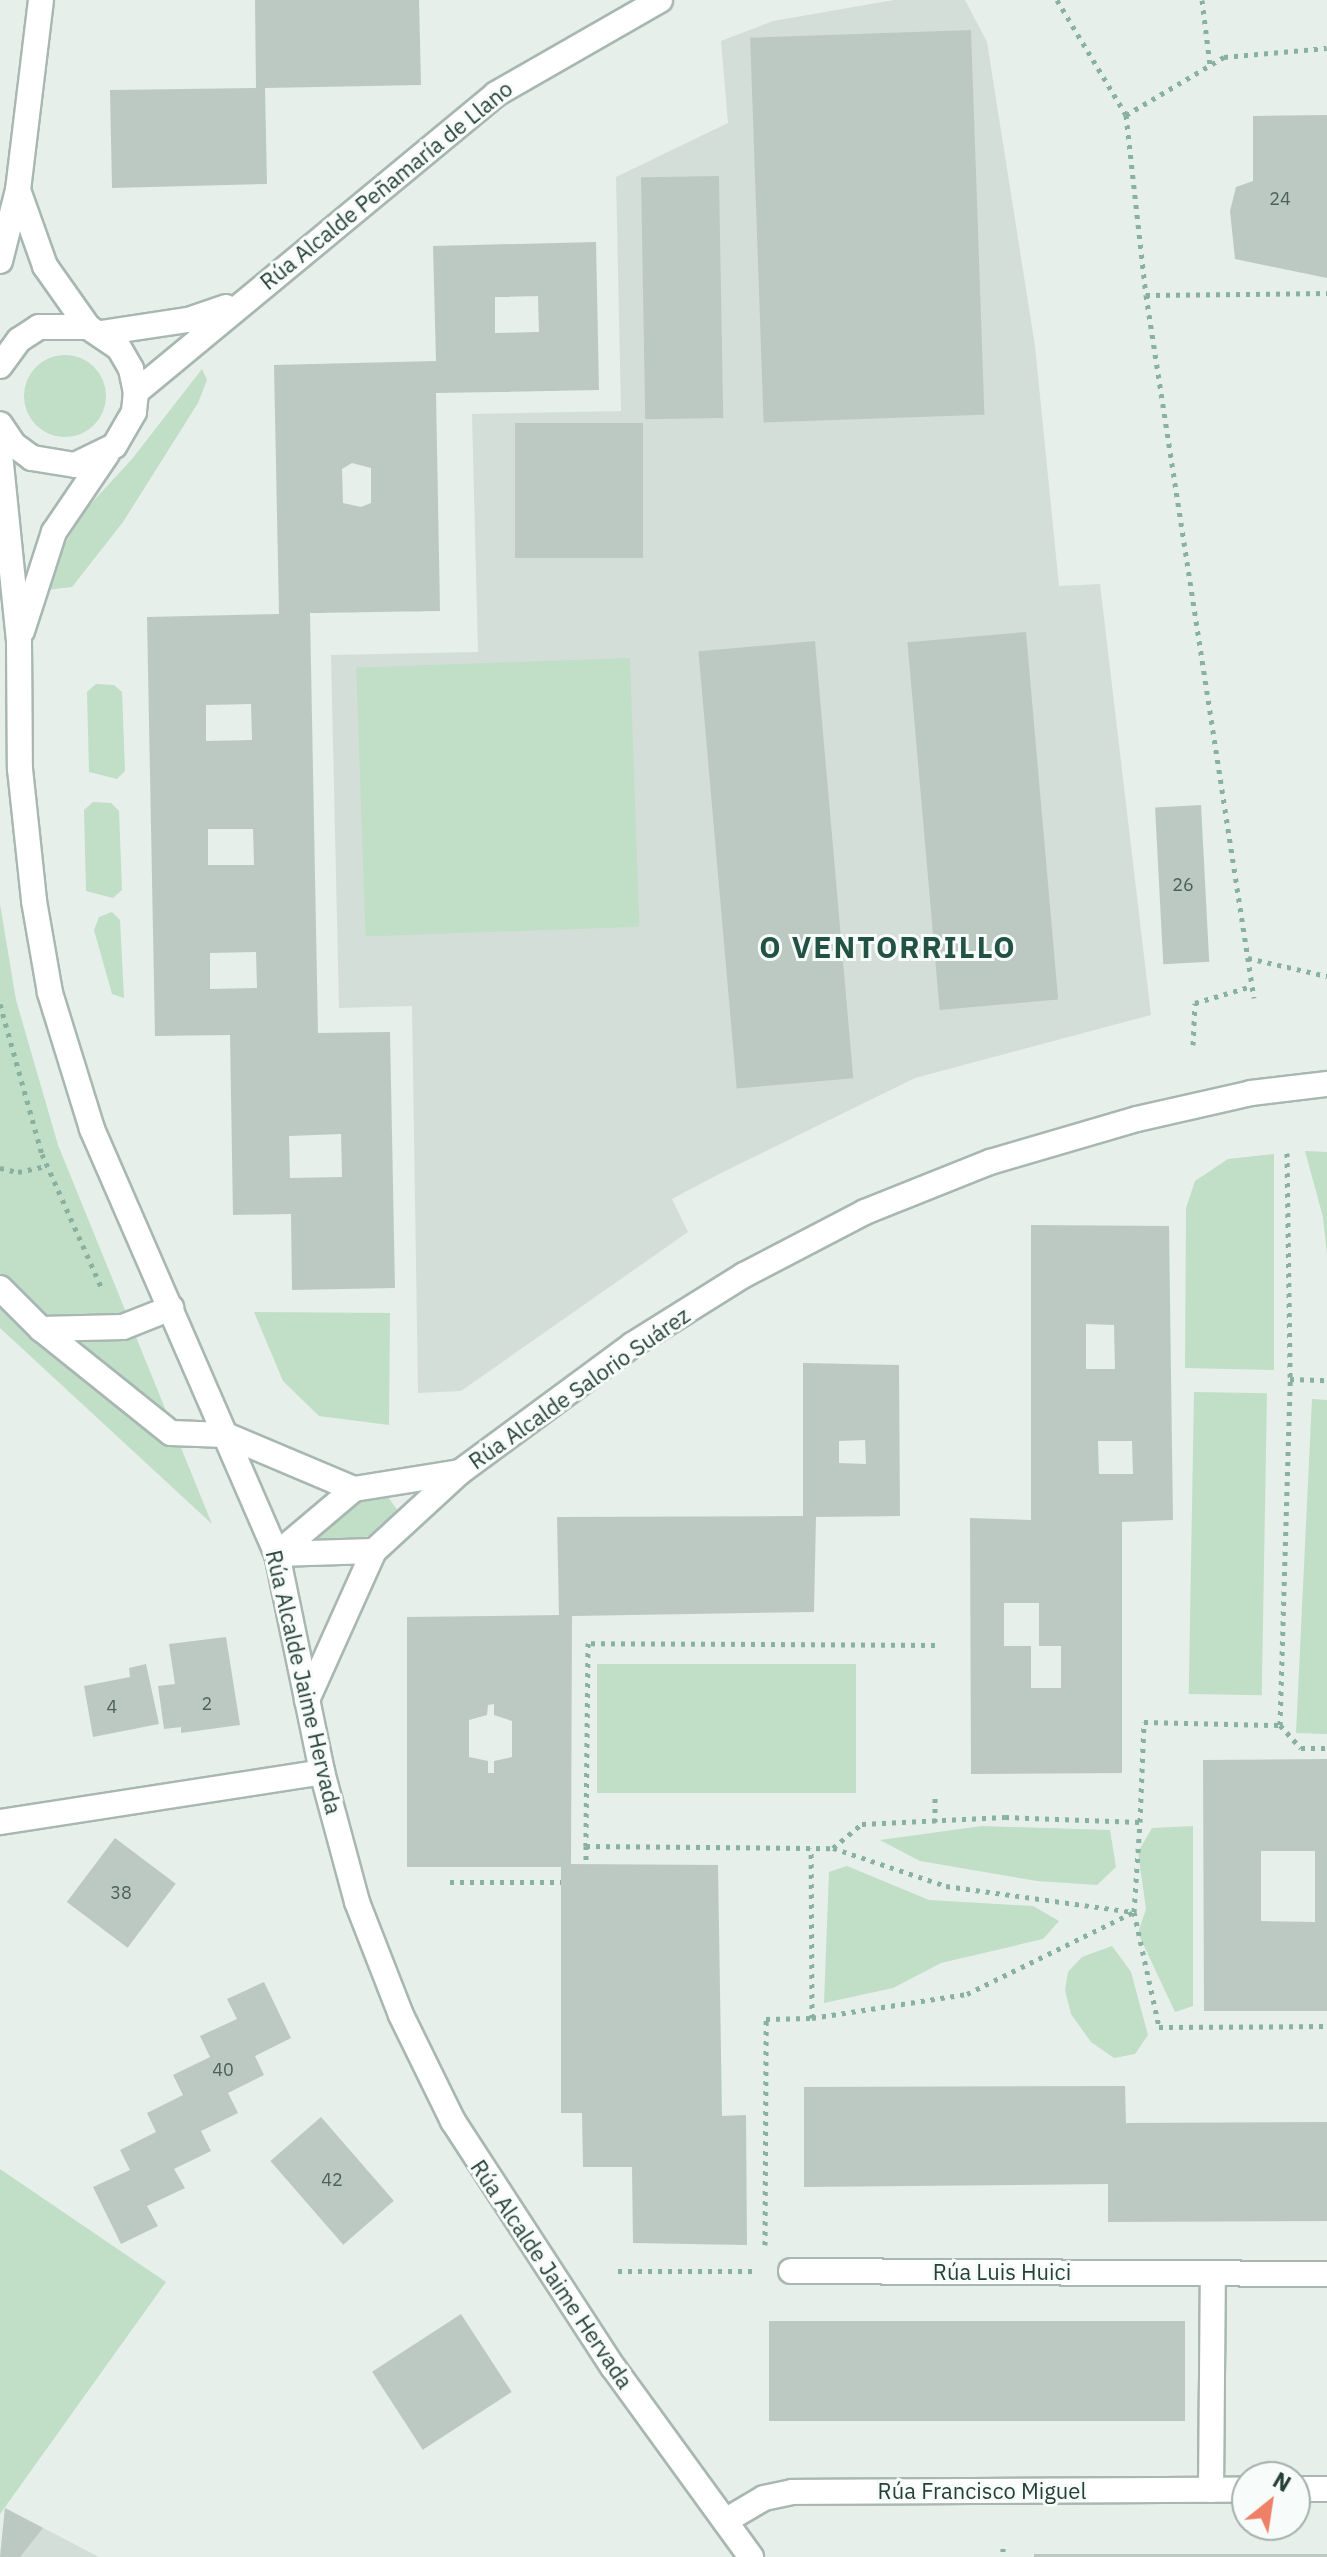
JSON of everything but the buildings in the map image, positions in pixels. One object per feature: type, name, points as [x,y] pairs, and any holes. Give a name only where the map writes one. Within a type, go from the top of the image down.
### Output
[{"type":"street","points":[[0,261],[18,190],[41,0]]},
{"type":"street","name":"Rúa Alcalde Peñamaría de Llano","points":[[136,392],[240,302],[496,94],[660,0]]},
{"type":"street","points":[[18,190],[45,266],[95,330],[131,369],[136,392]]},
{"type":"street","name":"Rúa Alcalde Peñamaría de Llano","points":[[95,330],[188,320],[240,302]]},
{"type":"street","points":[[0,366],[19,340],[39,327],[95,330]]},
{"type":"street","name":"Rúa Alcalde Jaime Hervada","points":[[19,641],[54,532],[82,485],[114,446],[134,412],[136,392]]},
{"type":"street","points":[[0,424],[14,445],[53,465],[86,462],[114,446]]},
{"type":"street","name":"Rúa Alcalde Jaime Hervada","points":[[0,454],[19,641],[20,769],[34,901],[50,993],[92,1129],[277,1554],[322,1772],[357,1902],[401,2015],[453,2121],[525,2239],[751,2557]]},
{"type":"street","name":"Rúa Alcalde Salorio Suárez","points":[[307,1700],[374,1551],[460,1472],[632,1345],[744,1275],[865,1212],[990,1162],[1137,1119],[1251,1093],[1327,1084]]},
{"type":"street","points":[[0,1288],[41,1329],[171,1433],[226,1435],[354,1489],[277,1554]]},
{"type":"street","points":[[41,1329],[123,1327],[171,1308]]},
{"type":"street","name":"Rúa Alcalde Salorio Suárez","points":[[354,1489],[460,1472]]},
{"type":"street","points":[[277,1554],[374,1551]]},
{"type":"street","points":[[0,1822],[322,1772]]},
{"type":"street","name":"Rúa Luis Huici","points":[[791,2271],[1327,2274]]},
{"type":"street","points":[[1211,2490],[1213,2274]]},
{"type":"street","name":"Rúa Francisco Miguel","points":[[725,2521],[764,2498],[792,2492],[1231,2490]]},
{"type":"path","points":[[1057,0],[1126,115],[1146,295],[1254,998]]},
{"type":"path","points":[[1202,0],[1210,65]]},
{"type":"path","points":[[1126,115],[1224,57],[1327,48]]},
{"type":"path","points":[[1146,295],[1327,293]]},
{"type":"path","points":[[1248,958],[1327,976]]},
{"type":"path","points":[[1193,1045],[1195,1003],[1252,986]]},
{"type":"path","points":[[0,1004],[47,1166],[108,1300]]},
{"type":"path","points":[[1287,1153],[1290,1379],[1280,1725],[1301,1748],[1327,1748]]},
{"type":"path","points":[[0,1168],[18,1172],[47,1166]]},
{"type":"path","points":[[1290,1379],[1327,1380]]},
{"type":"path","points":[[586,1865],[588,1643],[935,1645]]},
{"type":"path","points":[[1280,1725],[1144,1722],[1134,1912],[1159,2027],[1327,2026]]},
{"type":"path","points":[[935,1797],[935,1822]]},
{"type":"path","points":[[833,1848],[862,1824],[1005,1817],[1140,1822]]},
{"type":"path","points":[[586,1846],[833,1848],[946,1886],[1134,1912]]},
{"type":"path","points":[[811,1848],[812,2018]]},
{"type":"path","points":[[450,1882],[561,1882]]},
{"type":"path","points":[[765,2271],[766,2019],[812,2018],[967,1994],[1134,1912]]},
{"type":"path","points":[[618,2271],[791,2271]]},
{"type":"path","points":[[1003,2548],[1003,2557]]},
{"type":"shaded area","points":[[894,0],[965,0],[987,42],[1035,346],[1059,586],[1100,584],[1151,1015],[915,1078],[719,1174],[672,1199],[688,1232],[461,1391],[418,1393],[412,1006],[339,1008],[331,655],[478,652],[472,414],[621,411],[616,177],[728,123],[721,41],[773,21]]},
{"type":"shaded area","points":[[5,2508],[99,2557],[0,2557]]},
{"type":"green space","points":[[65,355],[81,358],[94,367],[103,380],[106,396],[103,412],[94,425],[81,434],[65,437],[49,434],[36,425],[27,412],[24,396],[27,380],[36,367],[49,358]]},
{"type":"green space","points":[[202,369],[207,380],[198,403],[123,522],[72,587],[47,590],[62,549],[85,510],[132,459]]},
{"type":"green space","points":[[630,658],[639,927],[366,936],[356,668]]},
{"type":"green space","points":[[96,684],[114,685],[122,692],[125,771],[117,779],[89,772],[87,692]]},
{"type":"green space","points":[[93,802],[111,803],[119,811],[122,890],[113,898],[86,891],[84,810]]},
{"type":"green space","points":[[0,904],[16,1000],[58,1145],[212,1524],[0,1328]]},
{"type":"green space","points":[[112,912],[120,920],[124,998],[112,994],[94,930],[99,917]]},
{"type":"green space","points":[[1305,1151],[1327,1152],[1327,1255],[1323,1217]]},
{"type":"green space","points":[[1274,1154],[1274,1370],[1185,1368],[1186,1208],[1195,1181],[1228,1159]]},
{"type":"green space","points":[[254,1312],[390,1313],[389,1425],[319,1416],[283,1381]]},
{"type":"green space","points":[[1194,1392],[1267,1393],[1262,1695],[1189,1694]]},
{"type":"green space","points":[[1312,1399],[1327,1400],[1327,1734],[1296,1733]]},
{"type":"green space","points":[[388,1497],[398,1511],[372,1535],[342,1544],[317,1541],[327,1522],[355,1503]]},
{"type":"green space","points":[[597,1664],[856,1664],[856,1793],[597,1793]]},
{"type":"green space","points":[[982,1826],[1110,1830],[1116,1867],[1097,1885],[1037,1881],[920,1861],[880,1840]]},
{"type":"green space","points":[[1193,1826],[1193,2006],[1175,2012],[1138,1933],[1146,1909],[1138,1852],[1152,1828]]},
{"type":"green space","points":[[847,1866],[929,1900],[1033,1906],[1059,1921],[1043,1939],[941,1963],[893,1988],[824,2003],[829,1872]]},
{"type":"green space","points":[[1112,1946],[1131,1972],[1148,2035],[1135,2054],[1114,2058],[1091,2042],[1071,2014],[1065,1990],[1068,1972],[1082,1957]]},
{"type":"green space","points":[[0,2169],[166,2282],[0,2514]]},
{"type":"district","name":"O VENTORRILLO","points":[[888,947]]}]
